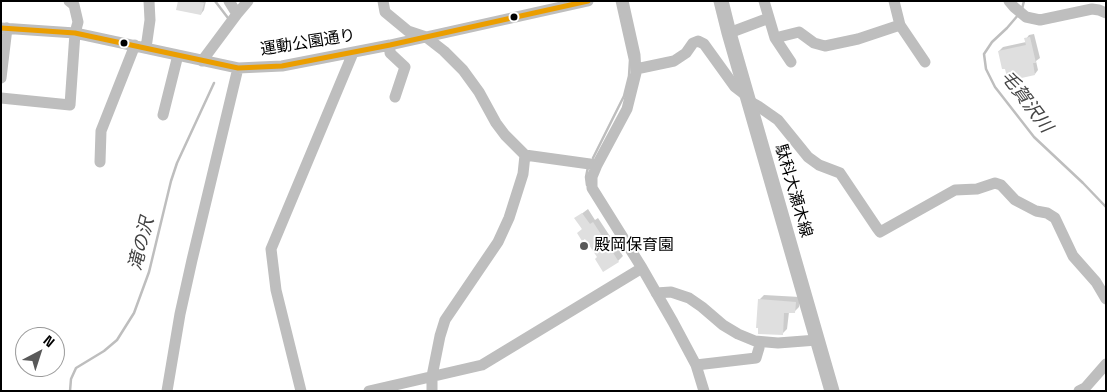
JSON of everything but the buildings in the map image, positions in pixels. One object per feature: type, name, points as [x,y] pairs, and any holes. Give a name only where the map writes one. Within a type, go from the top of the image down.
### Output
[{"type":"main road","name":"駄科大瀬木線","points":[[721,1],[831,391]]},
{"type":"street","points":[[100,162],[101,131],[150,20],[149,1]]},
{"type":"street","points":[[229,1],[236,14]]},
{"type":"street","points":[[202,61],[236,14],[248,1]]},
{"type":"street","points":[[383,1],[385,12],[408,31],[426,37],[444,51],[463,70],[496,123],[525,155],[597,165]]},
{"type":"street","name":"運動公園通り","points":[[4,28],[74,32],[238,68],[282,66],[390,45],[588,1]]},
{"type":"street","points":[[623,1],[635,55],[636,73],[627,109],[597,165],[592,177],[592,188],[656,293],[696,366],[704,391]]},
{"type":"street","points":[[764,1],[775,38],[791,62]]},
{"type":"street","points":[[894,1],[900,25],[925,62]]},
{"type":"street","points":[[1,98],[70,105],[74,32],[78,22],[74,2]]},
{"type":"street","points":[[1011,4],[1026,17],[1040,20],[1092,10],[1106,13]]},
{"type":"street","points":[[729,33],[769,18]]},
{"type":"street","points":[[775,38],[799,32],[814,43],[825,46],[858,39],[900,25]]},
{"type":"street","points":[[1,78],[4,28]]},
{"type":"street","points":[[636,69],[674,61],[686,53],[693,43],[698,41],[704,44],[735,87],[748,99],[778,120],[808,158],[818,165],[840,173],[880,232],[955,190],[977,189],[995,183],[1001,185],[1015,200],[1055,218],[1072,256],[1101,280],[1106,299]]},
{"type":"street","points":[[390,45],[390,53],[405,67],[395,97]]},
{"type":"street","points":[[301,391],[276,290],[271,249],[353,52]]},
{"type":"street","points":[[163,115],[178,55]]},
{"type":"street","points":[[167,391],[180,314],[238,68]]},
{"type":"street","points":[[432,391],[432,376],[445,320],[498,242],[509,218],[523,174],[525,155]]},
{"type":"street","points":[[369,391],[482,365],[642,268]]},
{"type":"street","points":[[656,293],[671,292],[689,298],[723,325],[755,341],[817,340]]},
{"type":"street","points":[[696,366],[756,358],[759,348]]},
{"type":"street","points":[[1079,391],[1085,388],[1106,364]]},
{"type":"waterway","name":"滝の沢","points":[[215,1],[228,18]]},
{"type":"waterway","name":"毛賀沢川","points":[[1022,9],[1024,1]]},
{"type":"waterway","points":[[593,158],[624,96],[629,76],[630,60],[617,2]]},
{"type":"waterway","name":"毛賀沢川","points":[[1019,14],[992,42],[984,54],[986,69],[995,87],[1034,137],[1106,207]]},
{"type":"waterway","name":"滝の沢","points":[[70,391],[71,379],[76,368],[104,351],[117,340],[134,313],[149,272],[177,163],[214,83]]},
{"type":"waterway","points":[[587,185],[588,167]]},
{"type":"transit line","points":[[1,28],[75,33],[238,68],[282,66],[390,45],[588,1]]},
{"type":"place","name":"殿岡保育園","points":[[584,246]]}]
